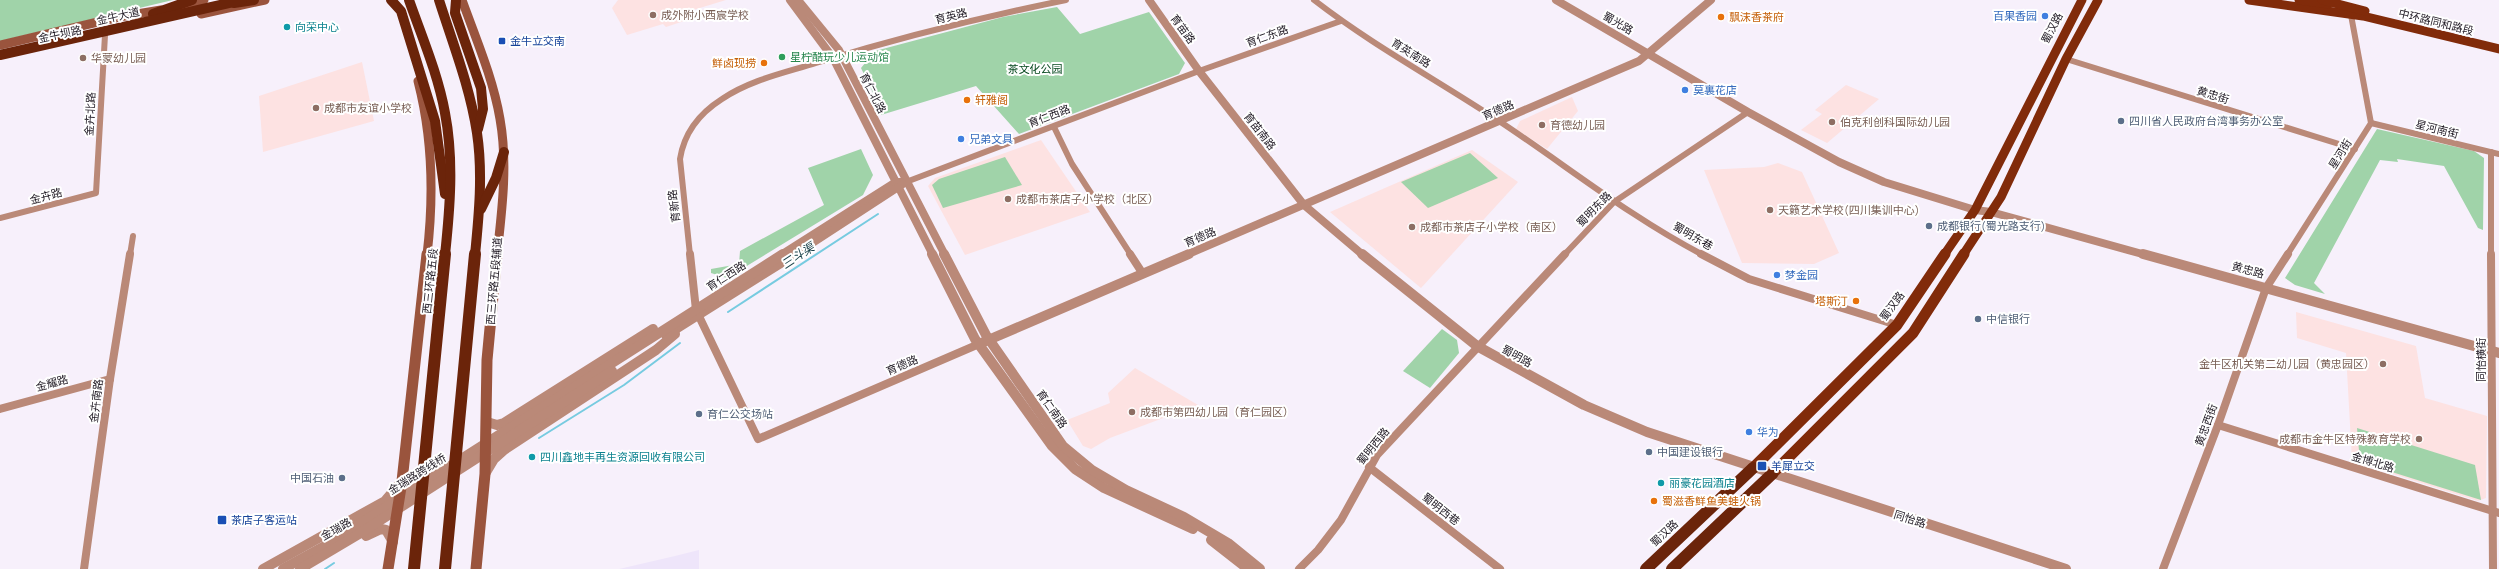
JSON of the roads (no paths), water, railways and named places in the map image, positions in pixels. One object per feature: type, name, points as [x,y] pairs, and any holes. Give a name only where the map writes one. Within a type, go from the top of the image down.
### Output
[{"type":"highway","points":[[153,14],[192,0]]},
{"type":"highway","name":"金牛大道","points":[[71,36],[153,14],[220,2],[242,0]]},
{"type":"highway","points":[[220,2],[254,0]]},
{"type":"highway","points":[[391,0],[401,11],[435,121],[449,216]]},
{"type":"highway","name":"西三环路五段","points":[[408,0],[442,98],[450,149],[449,216],[414,569]]},
{"type":"highway","points":[[439,0],[468,91],[477,133],[480,168],[478,213],[445,569]]},
{"type":"highway","points":[[456,0],[455,13],[481,88],[483,109],[477,133]]},
{"type":"highway","name":"金牛大道","points":[[71,36],[220,2]]},
{"type":"highway","points":[[0,48],[71,36]]},
{"type":"highway","points":[[0,55],[71,36]]},
{"type":"highway","points":[[478,213],[496,178],[504,152]]},
{"type":"highway","name":"蜀汉路","points":[[1646,569],[1753,468]]},
{"type":"highway","points":[[1672,569],[1772,474]]},
{"type":"main road","name":"金牛坝路","points":[[0,45],[204,0]]},
{"type":"main road","name":"金牛坝路","points":[[0,58],[265,0]]},
{"type":"main road","points":[[388,569],[394,544],[402,481],[430,237],[433,178],[428,126],[421,90],[395,0]]},
{"type":"main road","name":"西三环路五段辅道","points":[[462,0],[491,83],[504,152],[505,178],[487,360],[485,474],[476,569]]},
{"type":"main road","name":"蜀汉路","points":[[1753,468],[1897,325],[1975,210],[2082,0]]},
{"type":"main road","points":[[1772,474],[1913,333],[2001,197],[2066,59],[2098,0]]},
{"type":"main road","name":"中环路同和路段","points":[[2249,0],[2349,8],[2363,16],[2499,49]]},
{"type":"main road","points":[[2273,0],[2320,3]]},
{"type":"main road","points":[[2299,0],[2320,3],[2363,16]]},
{"type":"main road","name":"中环路同和路段","points":[[2320,3],[2349,8],[2499,43]]},
{"type":"street","points":[[790,0],[837,57],[979,344],[1052,446],[1075,469],[1104,488],[1179,521],[1221,546],[1248,569]]},
{"type":"street","points":[[798,0],[839,50],[837,57]]},
{"type":"street","name":"育英路","points":[[837,57],[1002,13],[1066,0]]},
{"type":"street","name":"育苗路","points":[[1149,0],[1199,71]]},
{"type":"street","name":"育英南路","points":[[1314,0],[1341,21],[1500,121]]},
{"type":"street","name":"蜀光路","points":[[1556,0],[1748,112]]},
{"type":"street","name":"育德路","points":[[758,439],[1639,61],[1711,0]]},
{"type":"street","points":[[2349,8],[2371,123]]},
{"type":"street","name":"育仁东路","points":[[1199,71],[1341,21]]},
{"type":"street","name":"金卉北路","points":[[96,193],[105,35]]},
{"type":"street","name":"育新路","points":[[758,439],[698,313],[680,159],[682,146],[689,132],[708,110],[738,89],[837,57]]},
{"type":"street","name":"黄忠街","points":[[2066,59],[2355,149]]},
{"type":"street","name":"育仁西路","points":[[564,398],[900,184],[1199,71]]},
{"type":"street","name":"育苗南路","points":[[1199,71],[1304,204]]},
{"type":"street","name":"黄忠路","points":[[1748,112],[1839,162],[1884,182],[1975,210],[1991,212],[2496,352]]},
{"type":"street","name":"蜀明东路","points":[[1477,346],[1614,202],[1748,112]]},
{"type":"street","name":"蜀明东巷","points":[[1500,121],[1614,202],[1693,250],[1749,279],[1897,325]]},
{"type":"street","name":"星河街","points":[[2266,288],[2371,123]]},
{"type":"street","name":"星河南街","points":[[2371,123],[2499,154]]},
{"type":"street","points":[[1054,127],[1072,164],[1142,274]]},
{"type":"street","name":"同怡横街","points":[[2491,152],[2496,352],[2496,512],[2493,569]]},
{"type":"street","name":"育仁南路","points":[[900,184],[989,340],[1063,446],[1092,470],[1126,490],[1184,517],[1228,543],[1260,569]]},
{"type":"street","name":"金卉路","points":[[0,218],[96,193]]},
{"type":"street","name":"蜀明路","points":[[1304,204],[1406,292],[1477,346],[1584,405],[1647,432],[1753,468]]},
{"type":"street","name":"金卉南路","points":[[84,569],[110,379],[133,236]]},
{"type":"street","name":"黄忠西街","points":[[2163,569],[2218,425],[2266,288]]},
{"type":"street","points":[[487,422],[497,425],[504,423],[660,325],[684,321]]},
{"type":"street","points":[[485,474],[494,460],[504,450],[656,350],[684,321]]},
{"type":"street","name":"蜀明西路","points":[[1299,569],[1308,561],[1346,512],[1369,466],[1477,346]]},
{"type":"street","name":"金耀路","points":[[0,409],[110,379]]},
{"type":"street","name":"金瑞路跨线桥","points":[[283,569],[325,546],[564,398]]},
{"type":"street","name":"金瑞路跨线桥","points":[[300,569],[359,534],[564,398]]},
{"type":"street","name":"金博北路","points":[[2218,425],[2496,512]]},
{"type":"street","name":"蜀明西巷","points":[[1369,466],[1500,569]]},
{"type":"street","name":"同怡路","points":[[1753,468],[2066,569]]},
{"type":"street","name":"金瑞路","points":[[263,569],[384,501],[402,481]]},
{"type":"street","name":"金瑞路","points":[[311,569],[381,529],[390,532],[394,544]]},
{"type":"waterway","name":"三斗渠","points":[[728,312],[878,214]]},
{"type":"waterway","name":"三斗渠","points":[[539,438],[624,385],[680,343]]},
{"type":"waterway","name":"三斗渠","points":[[325,569],[334,563]]},
{"type":"place","name":"成外附小西宸学校","points":[[653,15]]},
{"type":"place","name":"百果香园","points":[[2045,16]]},
{"type":"place","name":"飘沫香茶府","points":[[1721,17]]},
{"type":"place","name":"向荣中心","points":[[287,27]]},
{"type":"place","name":"金牛立交南","points":[[502,41]]},
{"type":"place","name":"星柠酷玩少儿运动馆","points":[[782,57]]},
{"type":"place","name":"华蒙幼儿园","points":[[83,58]]},
{"type":"place","name":"鲜卤现捞","points":[[764,63]]},
{"type":"place","name":"莫裏花店","points":[[1685,90]]},
{"type":"place","name":"轩雅阁","points":[[967,100]]},
{"type":"place","name":"成都市友谊小学校","points":[[316,108]]},
{"type":"place","name":"四川省人民政府台湾事务办公室","points":[[2121,121]]},
{"type":"place","name":"伯克利创科国际幼儿园","points":[[1832,122]]},
{"type":"place","name":"育德幼儿园","points":[[1542,125]]},
{"type":"place","name":"兄弟文具","points":[[961,139]]},
{"type":"place","name":"成都市茶店子小学校（北区）","points":[[1008,199]]},
{"type":"place","name":"天籁艺术学校(四川集训中心)","points":[[1770,210]]},
{"type":"place","name":"成都银行(蜀光路支行)","points":[[1929,226]]},
{"type":"place","name":"成都市茶店子小学校（南区）","points":[[1412,227]]},
{"type":"place","name":"梦金园","points":[[1777,275]]},
{"type":"place","name":"塔斯汀","points":[[1856,301]]},
{"type":"place","name":"中信银行","points":[[1978,319]]},
{"type":"place","name":"金牛区机关第二幼儿园（黄忠园区）","points":[[2383,364]]},
{"type":"place","name":"成都市第四幼儿园（育仁园区）","points":[[1132,412]]},
{"type":"place","name":"育仁公交场站","points":[[699,414]]},
{"type":"place","name":"华为","points":[[1749,432]]},
{"type":"place","name":"成都市金牛区特殊教育学校","points":[[2419,439]]},
{"type":"place","name":"中国建设银行","points":[[1649,452]]},
{"type":"place","name":"四川鑫地丰再生资源回收有限公司","points":[[532,457]]},
{"type":"place","name":"羊犀立交","points":[[1762,466]]},
{"type":"place","name":"中国石油","points":[[342,478]]},
{"type":"place","name":"丽豪花园酒店","points":[[1661,483]]},
{"type":"place","name":"蜀滋香鲜鱼美蛙火锅","points":[[1654,501]]},
{"type":"place","name":"茶店子客运站","points":[[222,520]]},
{"type":"park label","name":"茶文化公园","points":[[1035,69]]}]
